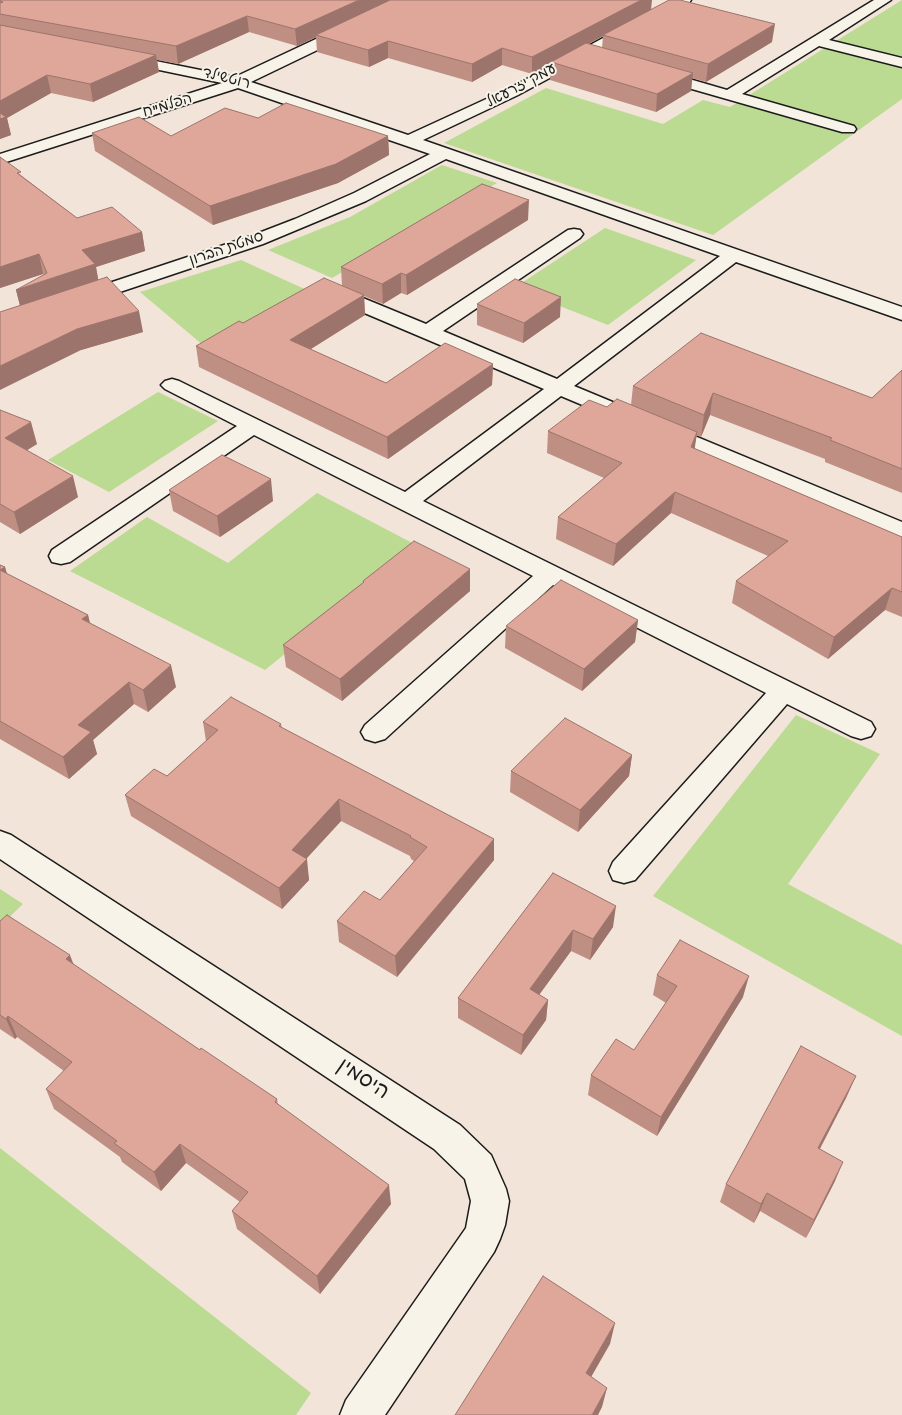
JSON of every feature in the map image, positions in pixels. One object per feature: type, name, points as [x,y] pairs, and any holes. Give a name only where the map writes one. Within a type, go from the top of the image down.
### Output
[{"type":"street","name":"הפלמ\"ח","points":[[0,159],[196,98],[239,82],[410,0]]},
{"type":"street","name":"עמק יזרעאל","points":[[409,141],[493,103],[684,0]]},
{"type":"street","points":[[729,95],[884,0]]},
{"type":"street","points":[[817,41],[902,63]]},
{"type":"street","points":[[584,54],[602,60]]},
{"type":"street","name":"רוטשילד","points":[[110,56],[239,82],[902,314]]},
{"type":"street","points":[[638,70],[848,129]]},
{"type":"street","name":"סמטת הברון","points":[[64,304],[280,232],[360,197],[445,153]]},
{"type":"street","points":[[428,332],[574,234]]},
{"type":"street","points":[[407,502],[734,256]]},
{"type":"street","points":[[322,288],[902,531]]},
{"type":"street","points":[[172,385],[861,729]]},
{"type":"street","points":[[61,556],[253,425]]},
{"type":"street","points":[[375,732],[550,574]]},
{"type":"street","points":[[624,871],[784,690]]},
{"type":"street","name":"היסמין","points":[[0,843],[447,1137],[478,1167],[488,1189],[490,1201],[486,1225],[481,1239],[361,1415]]},
{"type":"green space","points":[[902,0],[902,99],[713,235],[444,143],[546,88],[663,124],[703,100],[730,107]]},
{"type":"green space","points":[[442,165],[497,183],[332,278],[268,250],[350,217]]},
{"type":"green space","points":[[605,228],[696,260],[608,325],[514,288]]},
{"type":"green space","points":[[241,260],[309,291],[210,351],[140,292]]},
{"type":"green space","points":[[158,392],[218,421],[109,492],[48,460]]},
{"type":"green space","points":[[317,493],[418,546],[265,670],[70,571],[147,517],[228,563]]},
{"type":"green space","points":[[796,715],[880,754],[788,884],[902,945],[902,1036],[653,896]]},
{"type":"green space","points":[[0,889],[23,904],[0,926]]},
{"type":"green space","points":[[0,1148],[311,1393],[296,1415],[0,1415]]},
{"type":"building","points":[[0,0],[359,0],[295,29],[247,16],[176,46],[0,14],[0,3],[3,2]]},
{"type":"building","points":[[390,0],[641,0],[532,57],[502,48],[472,64],[388,41],[368,50],[316,35]]},
{"type":"building","points":[[669,0],[680,0],[775,24],[708,64],[603,35]]},
{"type":"building","points":[[0,25],[156,55],[90,84],[47,75],[0,101]]},
{"type":"building","points":[[586,43],[693,73],[657,94],[551,62]]},
{"type":"building","points":[[286,103],[388,136],[336,164],[210,206],[92,133],[139,117],[171,136],[225,108],[258,118]]},
{"type":"building","points":[[0,113],[6,117],[0,119]]},
{"type":"building","points":[[0,157],[21,172],[17,173],[77,218],[112,207],[142,232],[82,250],[95,264],[16,290],[47,273],[39,254],[0,267]]},
{"type":"building","points":[[482,184],[529,200],[406,275],[401,273],[382,284],[341,267]]},
{"type":"building","points":[[107,277],[139,311],[77,329],[0,366],[0,312]]},
{"type":"building","points":[[324,278],[364,295],[290,340],[386,383],[445,343],[493,364],[387,437],[196,346],[239,321],[243,323]]},
{"type":"building","points":[[515,279],[561,297],[524,323],[477,304]]},
{"type":"building","points":[[701,333],[872,398],[902,370],[902,469],[830,440],[832,438],[713,393],[704,415],[633,386]]},
{"type":"building","points":[[617,399],[697,432],[691,447],[902,537],[902,592],[892,588],[834,637],[736,581],[788,541],[675,492],[616,544],[558,517],[622,463],[548,431],[589,400],[607,407]]},
{"type":"building","points":[[0,410],[31,422],[5,438],[73,476],[14,512],[0,504]]},
{"type":"building","points":[[222,455],[271,479],[217,516],[169,490]]},
{"type":"building","points":[[414,541],[470,569],[340,679],[283,645],[364,582]]},
{"type":"building","points":[[0,570],[88,615],[82,619],[171,665],[143,690],[129,682],[78,725],[91,732],[63,757],[0,721]]},
{"type":"building","points":[[561,580],[638,620],[584,669],[506,626]]},
{"type":"building","points":[[231,697],[281,724],[279,726],[494,839],[395,956],[337,921],[364,891],[380,900],[427,847],[411,836],[339,799],[292,850],[307,859],[279,888],[125,795],[154,769],[167,776],[218,730],[203,722]]},
{"type":"building","points":[[565,718],[632,755],[580,810],[511,771]]},
{"type":"building","points":[[553,873],[616,906],[593,939],[573,930],[530,989],[548,1000],[523,1035],[458,998]]},
{"type":"building","points":[[7,915],[70,955],[66,959],[200,1050],[201,1048],[277,1099],[275,1102],[389,1185],[317,1276],[232,1211],[248,1192],[180,1144],[154,1172],[114,1143],[117,1141],[46,1089],[72,1062],[8,1016],[6,1019],[0,1015],[0,921]]},
{"type":"building","points":[[680,940],[749,976],[661,1117],[591,1075],[616,1039],[634,1050],[677,986],[657,975]]},
{"type":"building","points":[[801,1046],[856,1076],[818,1148],[843,1162],[814,1220],[767,1193],[761,1204],[726,1184]]},
{"type":"building","points":[[543,1276],[615,1323],[586,1373],[607,1388],[592,1415],[455,1415]]}]
